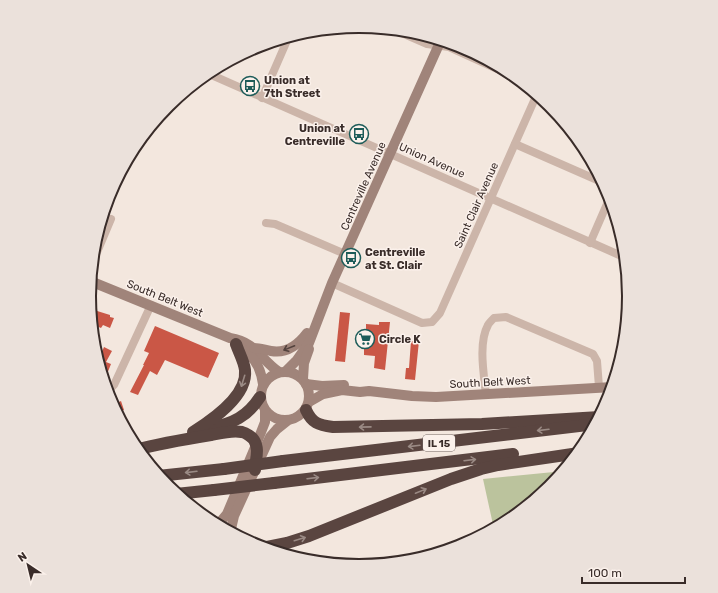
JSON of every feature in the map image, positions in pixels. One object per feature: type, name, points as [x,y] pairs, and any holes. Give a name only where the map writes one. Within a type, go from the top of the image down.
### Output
[{"type":"highway","points":[[193,432],[221,413],[231,403],[244,382],[246,372],[233,341]]},
{"type":"highway","points":[[160,443],[175,435],[214,428],[239,419],[254,407],[260,397]]},
{"type":"highway","points":[[307,406],[310,418],[313,421],[320,425],[333,427],[482,424],[593,416]]},
{"type":"highway","name":"IL 15","points":[[166,475],[589,425]]},
{"type":"highway","points":[[143,448],[160,443],[237,431],[243,432],[254,440],[256,445],[258,453],[255,462],[255,470]]},
{"type":"highway","name":"IL 15","points":[[183,493],[575,447]]},
{"type":"highway","points":[[273,546],[310,536],[451,479],[481,469],[511,462],[570,454]]},
{"type":"main road","name":"Centreville Avenue","points":[[282,372],[297,360],[309,343],[332,283],[438,45]]},
{"type":"main road","name":"South Belt West","points":[[96,283],[151,305],[233,341],[252,357],[259,366],[262,373],[263,384],[260,397]]},
{"type":"main road","points":[[253,347],[272,351],[289,349],[299,343],[306,333],[316,325]]},
{"type":"main road","name":"South Belt West","points":[[233,341],[238,339],[253,347],[282,372],[296,374],[305,382],[322,386],[360,386],[369,391]]},
{"type":"main road","name":"Centreville Avenue","points":[[305,382],[304,363],[309,349],[309,343]]},
{"type":"main road","points":[[263,384],[270,377],[282,372]]},
{"type":"main road","points":[[305,382],[309,393],[307,406]]},
{"type":"main road","name":"South Belt West","points":[[287,421],[297,418],[307,406],[323,394],[342,390],[436,397],[607,386]]},
{"type":"main road","points":[[221,521],[227,514],[265,422],[265,411],[260,397]]},
{"type":"main road","points":[[265,411],[275,418],[287,421]]},
{"type":"main road","points":[[231,527],[234,516],[270,437],[287,421]]},
{"type":"street","points":[[417,40],[427,44],[432,44]]},
{"type":"street","points":[[262,98],[286,44]]},
{"type":"street","points":[[456,52],[478,61]]},
{"type":"street","name":"Union Avenue","points":[[214,76],[619,255]]},
{"type":"street","name":"Saint Clair Avenue","points":[[332,283],[422,322],[432,322],[440,314],[534,99]]},
{"type":"street","points":[[515,144],[594,179]]},
{"type":"street","points":[[590,243],[606,206]]},
{"type":"street","points":[[102,240],[111,218]]},
{"type":"street","points":[[266,223],[275,224],[345,254]]},
{"type":"street","points":[[112,387],[151,305]]},
{"type":"street","points":[[486,395],[483,357],[484,339],[488,326],[494,318],[506,317],[593,354],[597,361],[600,387]]},
{"type":"green space","points":[[555,472],[533,495],[493,524],[483,479]]},
{"type":"building","points":[[96,311],[110,315],[110,317],[114,318],[110,328],[103,325],[101,328],[97,327]]},
{"type":"building","points":[[340,312],[350,313],[345,362],[335,361]]},
{"type":"building","points":[[379,322],[390,322],[385,370],[374,368],[375,356],[364,355],[363,348],[366,324],[379,325]]},
{"type":"building","points":[[155,326],[219,353],[208,378],[165,360],[157,375],[150,371],[138,395],[130,392],[149,353],[144,351]]},
{"type":"building","points":[[411,341],[419,341],[415,380],[405,379],[406,368],[409,368]]},
{"type":"building","points":[[104,347],[112,351],[106,362],[111,364],[107,374],[104,365],[102,352]]},
{"type":"building","points":[[121,401],[124,410],[122,411],[118,402]]},
{"type":"place","name":"Union at 7th Street","points":[[250,86]]},
{"type":"place","name":"Union at Centreville","points":[[359,134]]},
{"type":"place","name":"Centreville at St. Clair","points":[[351,258]]},
{"type":"place","name":"Circle K","points":[[365,339]]}]
